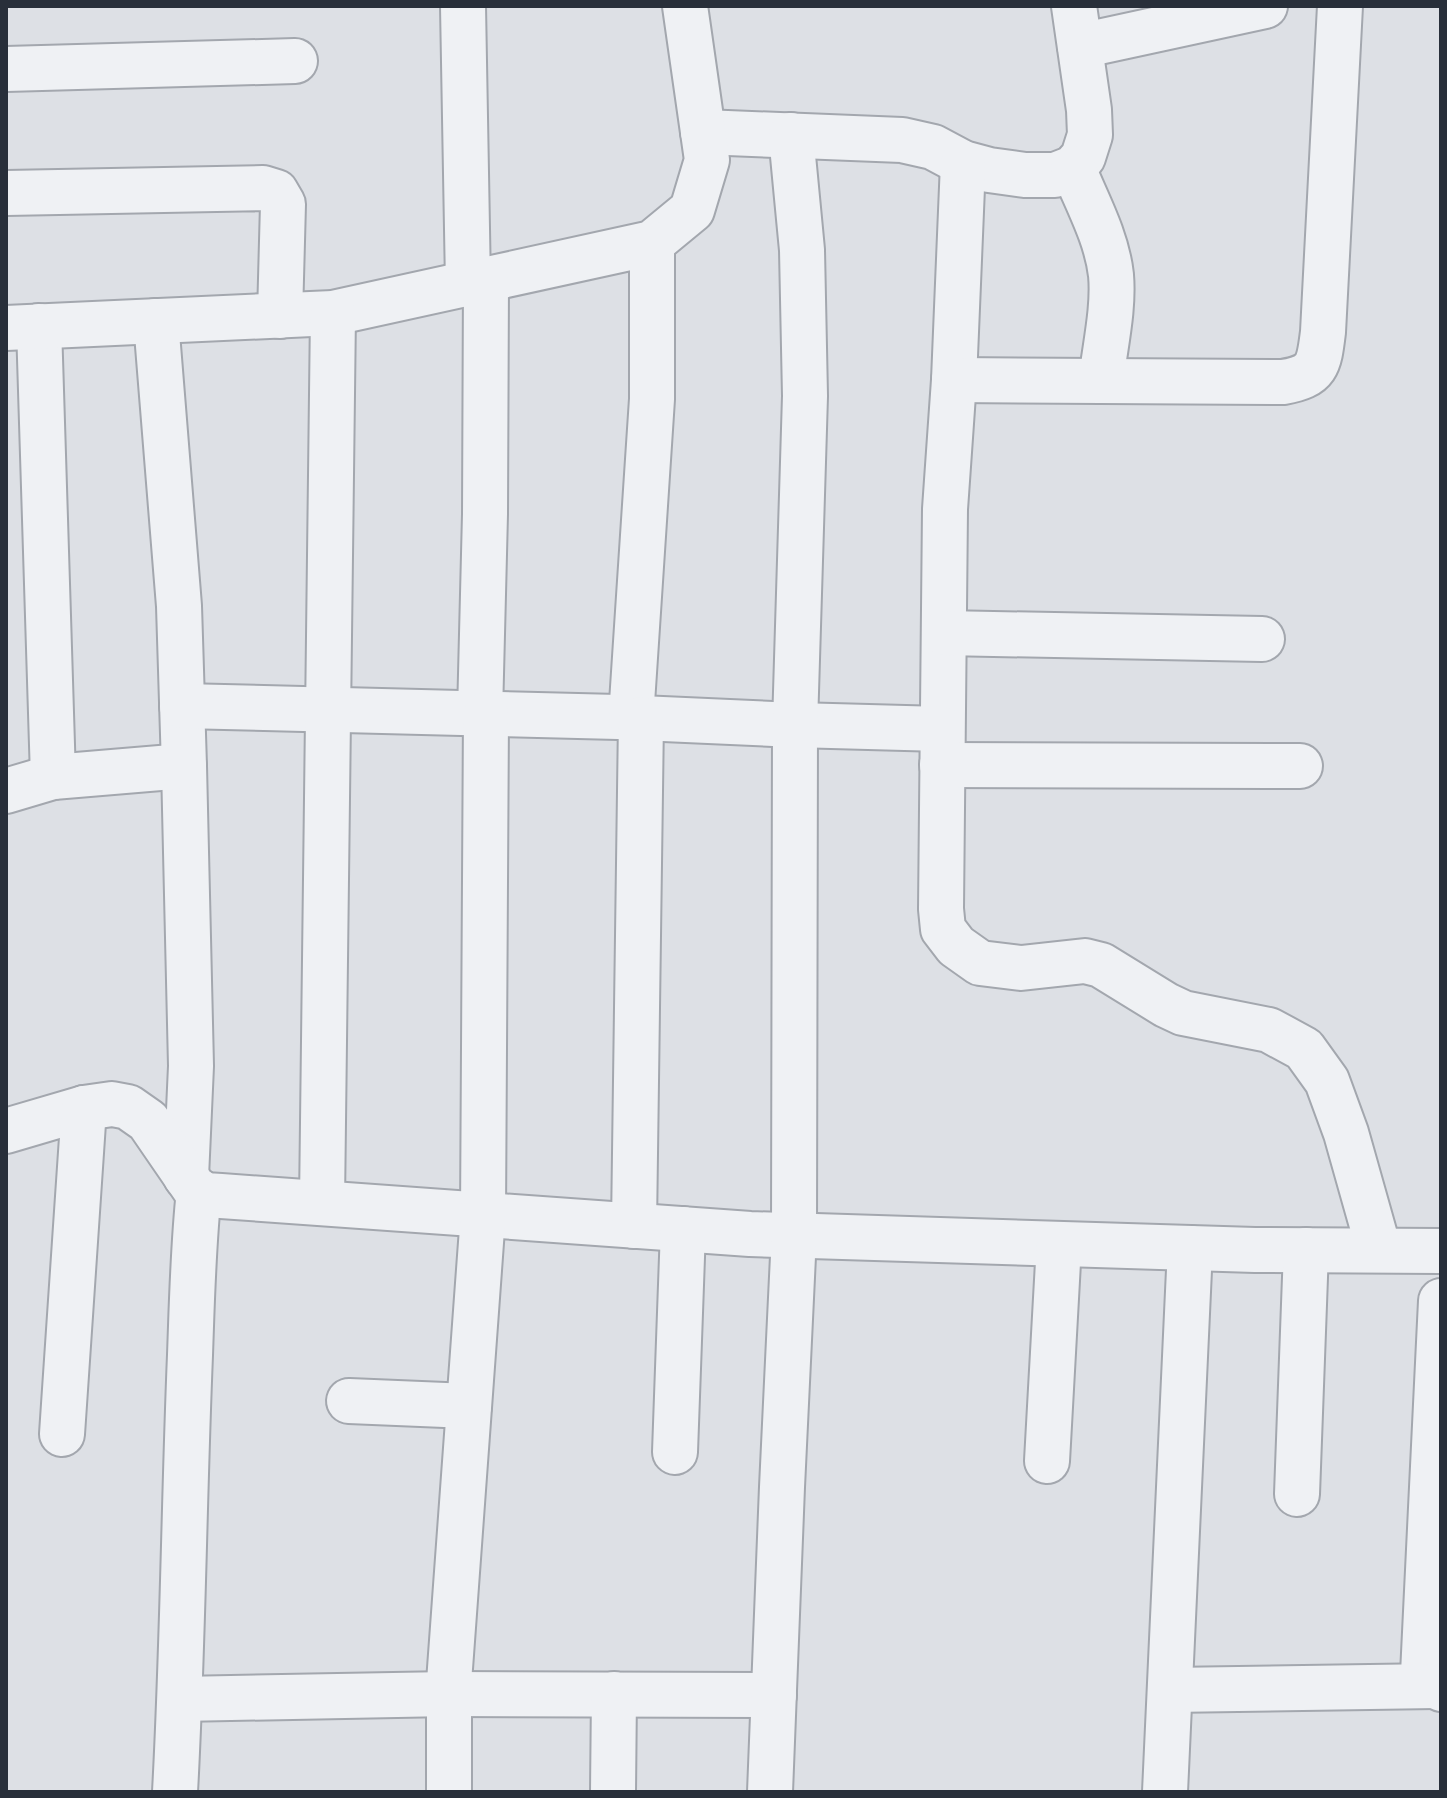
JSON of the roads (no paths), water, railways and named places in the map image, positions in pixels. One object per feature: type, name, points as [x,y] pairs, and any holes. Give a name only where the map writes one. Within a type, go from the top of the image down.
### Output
[{"type":"street","points":[[449,1792],[449,1694],[483,1215],[485,514],[463,6]]},
{"type":"street","points":[[53,777],[22,327],[333,313],[652,243],[692,210],[707,160],[685,6]]},
{"type":"street","points":[[703,132],[902,140],[933,147],[963,163],[989,170],[1055,175],[1073,168],[1083,157],[1090,135],[1077,26],[1265,6]]},
{"type":"street","points":[[954,380],[1283,382],[1301,379],[1314,369],[1323,332],[1340,6]]},
{"type":"street","points":[[6,69],[295,61]]},
{"type":"street","points":[[770,1792],[794,1235],[795,725],[805,396],[802,250],[791,135]]},
{"type":"street","points":[[963,163],[945,509],[943,929],[956,946],[980,963],[1021,968],[1085,961],[1101,965],[1183,1013],[1269,1030],[1304,1049],[1327,1081],[1346,1133],[1379,1250]]},
{"type":"street","points":[[1073,168],[1103,243],[1110,271],[1112,294],[1101,381]]},
{"type":"street","points":[[6,193],[263,188],[276,192],[283,204],[280,316]]},
{"type":"street","points":[[634,1226],[636,719],[652,399],[652,243]]},
{"type":"street","points":[[322,1203],[333,313]]},
{"type":"street","points":[[156,321],[179,606],[194,1241],[175,1792]]},
{"type":"street","points":[[944,633],[1262,639]]},
{"type":"street","points":[[182,706],[795,725],[942,747],[1300,766]]},
{"type":"street","points":[[6,791],[53,777],[184,766]]},
{"type":"street","points":[[6,1131],[84,1108],[112,1104],[128,1107],[148,1121],[193,1184],[205,1195],[794,1235],[1190,1248],[1441,1251]]},
{"type":"street","points":[[62,1434],[84,1108]]},
{"type":"street","points":[[675,1452],[683,1229]]},
{"type":"street","points":[[1047,1461],[1059,1244]]},
{"type":"street","points":[[1165,1792],[1190,1248]]},
{"type":"street","points":[[1297,1494],[1306,1250]]},
{"type":"street","points":[[1438,1688],[1423,1674],[1423,1650],[1441,1301]]},
{"type":"street","points":[[349,1401],[469,1406]]},
{"type":"street","points":[[1170,1690],[1438,1688]]},
{"type":"street","points":[[180,1699],[449,1694],[774,1695]]},
{"type":"street","points":[[613,1792],[614,1694]]}]
